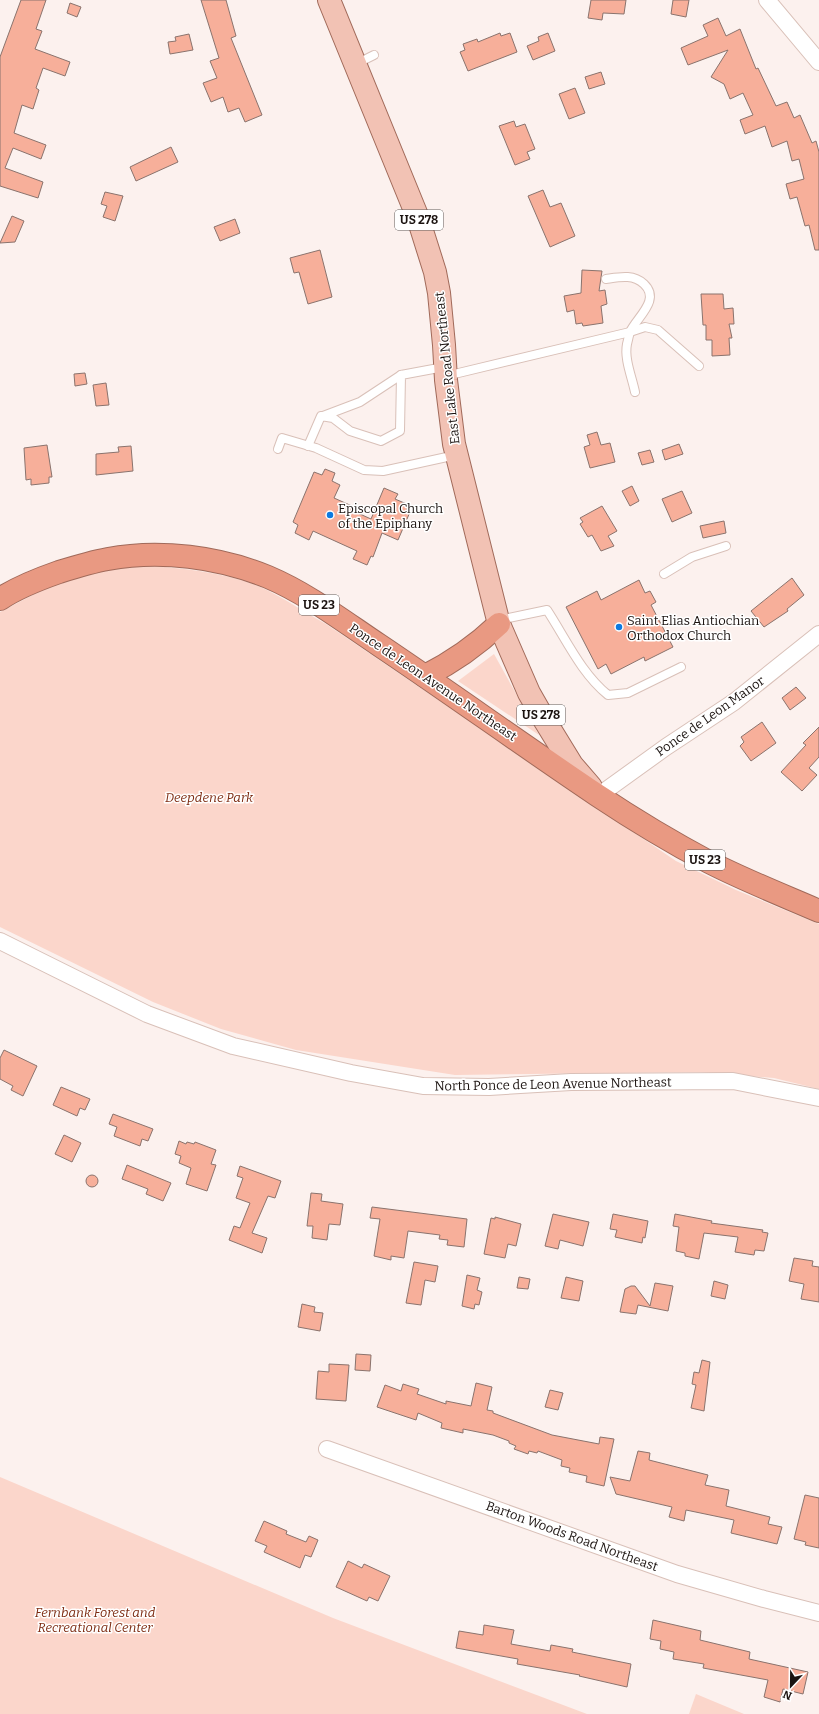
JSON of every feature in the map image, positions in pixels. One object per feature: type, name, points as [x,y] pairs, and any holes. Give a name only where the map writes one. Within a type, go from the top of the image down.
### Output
[{"type":"highway","name":"Ponce de Leon Avenue Northeast","points":[[0,599],[41,578],[109,558],[133,556],[169,556],[204,559],[268,577],[293,589],[316,603],[426,676],[598,796],[709,862],[819,911]]},
{"type":"highway","points":[[426,676],[446,666],[480,642],[498,622]]},
{"type":"main road","name":"East Lake Road Northeast","points":[[329,0],[365,60],[431,257],[439,293],[445,372],[457,455],[498,622],[529,693],[545,722],[572,765],[598,796]]},
{"type":"street","points":[[767,0],[819,62]]},
{"type":"street","name":"Ponce de Leon Manor","points":[[598,796],[734,702],[819,634]]},
{"type":"street","name":"North Ponce de Leon Avenue Northeast","points":[[0,941],[148,1014],[233,1046],[351,1073],[423,1086],[489,1088],[571,1082],[726,1081],[819,1098]]},
{"type":"street","name":"Barton Woods Road Northeast","points":[[327,1449],[677,1574],[819,1613]]},
{"type":"lane","points":[[606,279],[624,277],[635,278],[645,284],[650,293],[650,302],[630,332],[627,345],[627,357],[636,392]]},
{"type":"lane","points":[[308,446],[321,416],[360,402],[401,375],[445,372],[630,332],[645,327],[658,330],[699,366]]},
{"type":"lane","points":[[321,416],[333,418],[350,431],[381,442],[400,431],[401,375]]},
{"type":"lane","points":[[278,449],[282,438],[308,446],[364,470],[383,471],[457,455]]},
{"type":"lane","points":[[664,574],[692,557],[726,546]]},
{"type":"lane","points":[[498,622],[547,610],[581,665],[596,685],[608,695],[628,693],[681,667]]},
{"type":"green space","name":"Deepdene Park","points":[[144,565],[222,575],[238,579],[267,590],[326,624],[676,861],[736,890],[819,924],[819,1089],[774,1078],[701,1072],[455,1075],[296,1050],[221,1029],[153,1002],[0,927],[0,612],[52,585],[97,570]]},
{"type":"green space","points":[[494,654],[539,735],[458,681]]},
{"type":"green space","name":"Fernbank Forest and Recreational Center","points":[[0,1477],[333,1618],[587,1714],[0,1714]]},
{"type":"green space","points":[[696,1694],[744,1714],[689,1714]]},
{"type":"building","points":[[21,0],[46,0],[36,29],[42,31],[35,49],[70,62],[65,76],[43,68],[36,88],[39,90],[33,109],[22,105],[14,133],[46,145],[41,159],[13,148],[5,168],[43,182],[38,198],[0,186],[0,57]]},
{"type":"building","points":[[201,0],[226,0],[236,36],[231,38],[262,115],[245,122],[239,108],[228,112],[223,97],[211,102],[203,83],[217,78],[210,61],[219,58]]},
{"type":"building","points":[[591,0],[626,0],[624,14],[603,13],[602,20],[588,18]]},
{"type":"building","points":[[673,0],[689,0],[686,17],[671,14]]},
{"type":"building","points":[[70,3],[81,7],[77,17],[67,13]]},
{"type":"building","points":[[718,18],[726,36],[740,29],[756,69],[758,68],[776,106],[787,102],[794,118],[800,115],[812,143],[816,141],[819,152],[819,250],[815,250],[809,225],[805,226],[797,197],[790,199],[786,184],[804,179],[799,159],[792,161],[787,141],[772,147],[765,126],[745,134],[740,120],[753,115],[743,93],[730,99],[724,84],[711,77],[728,50],[688,65],[681,48],[708,36],[703,25]]},
{"type":"building","points":[[500,33],[501,36],[510,33],[517,52],[468,71],[460,52],[465,50],[463,44],[477,39],[478,42]]},
{"type":"building","points":[[548,33],[555,51],[533,60],[527,46],[539,41],[538,37]]},
{"type":"building","points":[[189,34],[193,50],[170,54],[168,42],[176,41],[175,37]]},
{"type":"building","points":[[601,72],[605,84],[589,89],[585,77]]},
{"type":"building","points":[[575,88],[585,113],[569,119],[559,94]]},
{"type":"building","points":[[514,121],[516,127],[525,124],[535,149],[527,152],[530,159],[515,165],[499,126]]},
{"type":"building","points":[[171,147],[178,162],[136,181],[130,167]]},
{"type":"building","points":[[543,190],[550,207],[561,203],[575,236],[550,247],[528,196]]},
{"type":"building","points":[[105,192],[123,196],[115,221],[103,217],[107,206],[101,204]]},
{"type":"building","points":[[12,216],[24,221],[15,242],[0,243]]},
{"type":"building","points":[[235,219],[240,233],[220,241],[214,227]]},
{"type":"building","points":[[320,250],[332,297],[308,304],[299,272],[294,273],[290,258]]},
{"type":"building","points":[[582,270],[602,271],[599,291],[605,290],[607,304],[601,306],[603,323],[583,326],[582,323],[576,324],[574,310],[567,312],[564,296],[581,293]]},
{"type":"building","points":[[701,294],[723,294],[724,309],[733,308],[734,324],[729,324],[732,338],[729,338],[730,355],[712,356],[712,340],[706,340],[706,325],[703,325]]},
{"type":"building","points":[[85,373],[87,384],[75,386],[74,374]]},
{"type":"building","points":[[106,383],[109,405],[96,406],[93,385]]},
{"type":"building","points":[[597,432],[601,445],[610,443],[615,462],[590,468],[584,447],[590,445],[587,435]]},
{"type":"building","points":[[679,444],[683,454],[665,460],[662,450]]},
{"type":"building","points":[[47,445],[52,477],[49,477],[49,483],[31,485],[31,479],[26,480],[24,448]]},
{"type":"building","points":[[131,446],[133,471],[96,475],[96,454],[119,452],[118,447]]},
{"type":"building","points":[[650,450],[654,462],[642,465],[638,453]]},
{"type":"building","name":"Episcopal Church of the Epiphany","points":[[325,469],[335,473],[332,481],[340,485],[334,498],[352,506],[351,510],[371,519],[384,488],[398,494],[395,499],[409,505],[406,511],[410,512],[398,540],[382,533],[373,557],[371,556],[367,565],[353,559],[357,551],[313,531],[309,540],[295,533],[298,525],[293,522],[314,472],[322,475]]},
{"type":"building","points":[[632,486],[639,501],[630,506],[622,491]]},
{"type":"building","points":[[682,491],[692,513],[672,522],[662,499]]},
{"type":"building","points":[[602,506],[617,531],[608,536],[614,546],[601,551],[592,535],[588,537],[580,524],[583,522],[580,518]]},
{"type":"building","points":[[724,521],[726,533],[703,538],[700,526]]},
{"type":"building","points":[[792,578],[804,595],[787,609],[788,611],[764,627],[751,611]]},
{"type":"building","name":"Saint Elias Antiochian Orthodox Church","points":[[639,580],[645,593],[650,591],[656,602],[651,605],[673,647],[645,661],[644,657],[611,674],[606,664],[598,669],[566,607],[597,591],[601,600]]},
{"type":"building","points":[[796,687],[806,698],[790,710],[782,698]]},
{"type":"building","points":[[762,722],[776,743],[751,761],[740,746],[744,742],[741,737]]},
{"type":"building","points":[[819,727],[819,757],[809,768],[817,775],[802,791],[781,772],[806,745],[803,743]]},
{"type":"building","points":[[4,1050],[37,1066],[23,1096],[11,1090],[13,1086],[0,1079],[0,1058]]},
{"type":"building","points":[[61,1087],[90,1099],[85,1110],[80,1108],[77,1116],[53,1105]]},
{"type":"building","points":[[113,1114],[153,1129],[148,1141],[142,1139],[140,1146],[114,1136],[117,1127],[109,1124]]},
{"type":"building","points":[[64,1135],[81,1143],[72,1162],[55,1154]]},
{"type":"building","points":[[179,1141],[186,1144],[187,1142],[194,1144],[195,1142],[216,1150],[211,1164],[216,1165],[207,1191],[186,1184],[191,1168],[179,1163],[181,1156],[175,1154]]},
{"type":"building","points":[[127,1165],[171,1183],[163,1201],[146,1194],[148,1189],[122,1179]]},
{"type":"building","points":[[240,1166],[281,1181],[275,1198],[268,1196],[252,1233],[267,1238],[262,1253],[229,1240],[234,1226],[240,1228],[250,1203],[236,1198],[243,1178],[237,1176]]},
{"type":"building","points":[[90,1175],[94,1175],[98,1181],[94,1187],[90,1187],[86,1183],[86,1179]]},
{"type":"building","points":[[311,1193],[322,1194],[321,1201],[343,1204],[340,1225],[329,1224],[327,1240],[312,1238],[313,1226],[307,1226]]},
{"type":"building","points":[[372,1207],[467,1219],[464,1247],[447,1245],[448,1240],[439,1239],[440,1235],[408,1231],[404,1258],[391,1256],[391,1260],[374,1256],[380,1219],[370,1218]]},
{"type":"building","points":[[553,1214],[589,1222],[583,1246],[560,1240],[558,1249],[545,1246]]},
{"type":"building","points":[[613,1214],[648,1221],[645,1238],[643,1237],[642,1243],[615,1237],[617,1230],[610,1229]]},
{"type":"building","points":[[675,1214],[712,1221],[711,1223],[763,1230],[762,1232],[768,1233],[764,1251],[755,1250],[754,1255],[735,1252],[738,1237],[704,1233],[699,1259],[685,1256],[685,1253],[676,1251],[679,1227],[673,1226]]},
{"type":"building","points":[[495,1217],[521,1224],[516,1246],[508,1244],[505,1258],[484,1254],[491,1218],[495,1219]]},
{"type":"building","points":[[794,1258],[813,1261],[812,1266],[819,1267],[819,1302],[801,1299],[804,1284],[789,1281]]},
{"type":"building","points":[[414,1262],[438,1266],[435,1282],[425,1280],[421,1305],[406,1303]]},
{"type":"building","points":[[467,1275],[480,1278],[477,1290],[482,1292],[479,1305],[475,1304],[474,1309],[462,1306]]},
{"type":"building","points":[[519,1277],[530,1279],[528,1289],[517,1288]]},
{"type":"building","points":[[566,1277],[583,1281],[579,1301],[561,1298]]},
{"type":"building","points":[[714,1281],[728,1285],[725,1299],[711,1296]]},
{"type":"building","points":[[655,1283],[673,1286],[668,1311],[638,1305],[636,1314],[620,1312],[625,1289],[631,1286],[635,1286],[650,1306]]},
{"type":"building","points":[[302,1304],[315,1307],[314,1312],[323,1313],[320,1331],[298,1327]]},
{"type":"building","points":[[356,1354],[371,1355],[370,1371],[355,1370]]},
{"type":"building","points":[[702,1360],[710,1362],[704,1411],[691,1408],[696,1385],[692,1384],[694,1372],[699,1373]]},
{"type":"building","points":[[329,1364],[349,1365],[346,1401],[316,1399],[318,1371],[329,1372]]},
{"type":"building","points":[[476,1383],[492,1387],[487,1410],[493,1411],[493,1413],[552,1435],[599,1444],[600,1437],[614,1439],[604,1486],[586,1482],[587,1476],[569,1472],[570,1468],[561,1466],[562,1460],[538,1451],[537,1453],[529,1451],[528,1454],[514,1449],[516,1446],[509,1443],[509,1441],[493,1435],[463,1429],[463,1433],[441,1428],[442,1423],[418,1413],[416,1420],[377,1407],[385,1385],[401,1391],[403,1384],[419,1389],[417,1394],[446,1404],[446,1401],[471,1406]]},
{"type":"building","points":[[550,1390],[563,1393],[558,1410],[545,1407]]},
{"type":"building","points":[[638,1451],[650,1453],[649,1460],[708,1475],[705,1485],[729,1490],[726,1506],[770,1517],[768,1524],[782,1527],[777,1544],[731,1533],[734,1520],[686,1510],[684,1521],[669,1517],[672,1507],[616,1494],[610,1477],[630,1481]]},
{"type":"building","points":[[805,1495],[819,1498],[819,1548],[805,1545],[806,1542],[794,1539]]},
{"type":"building","points":[[264,1521],[287,1531],[286,1534],[306,1542],[309,1536],[318,1540],[311,1557],[305,1555],[300,1568],[264,1552],[267,1546],[255,1541]]},
{"type":"building","points":[[348,1561],[362,1568],[364,1564],[390,1576],[378,1601],[369,1597],[367,1601],[336,1587]]},
{"type":"building","points":[[653,1620],[701,1631],[700,1640],[750,1652],[749,1659],[808,1672],[803,1694],[783,1689],[780,1702],[764,1697],[768,1680],[703,1668],[704,1664],[673,1659],[674,1652],[660,1649],[661,1641],[650,1639]]},
{"type":"building","points":[[484,1625],[514,1630],[511,1644],[550,1651],[551,1645],[573,1649],[572,1652],[631,1664],[627,1687],[579,1676],[580,1675],[517,1664],[518,1659],[456,1648],[459,1631],[483,1635]]},
{"type":"place","name":"Episcopal Church of the Epiphany","points":[[330,515]]},
{"type":"place","name":"Saint Elias Antiochian Orthodox Church","points":[[619,627]]}]
